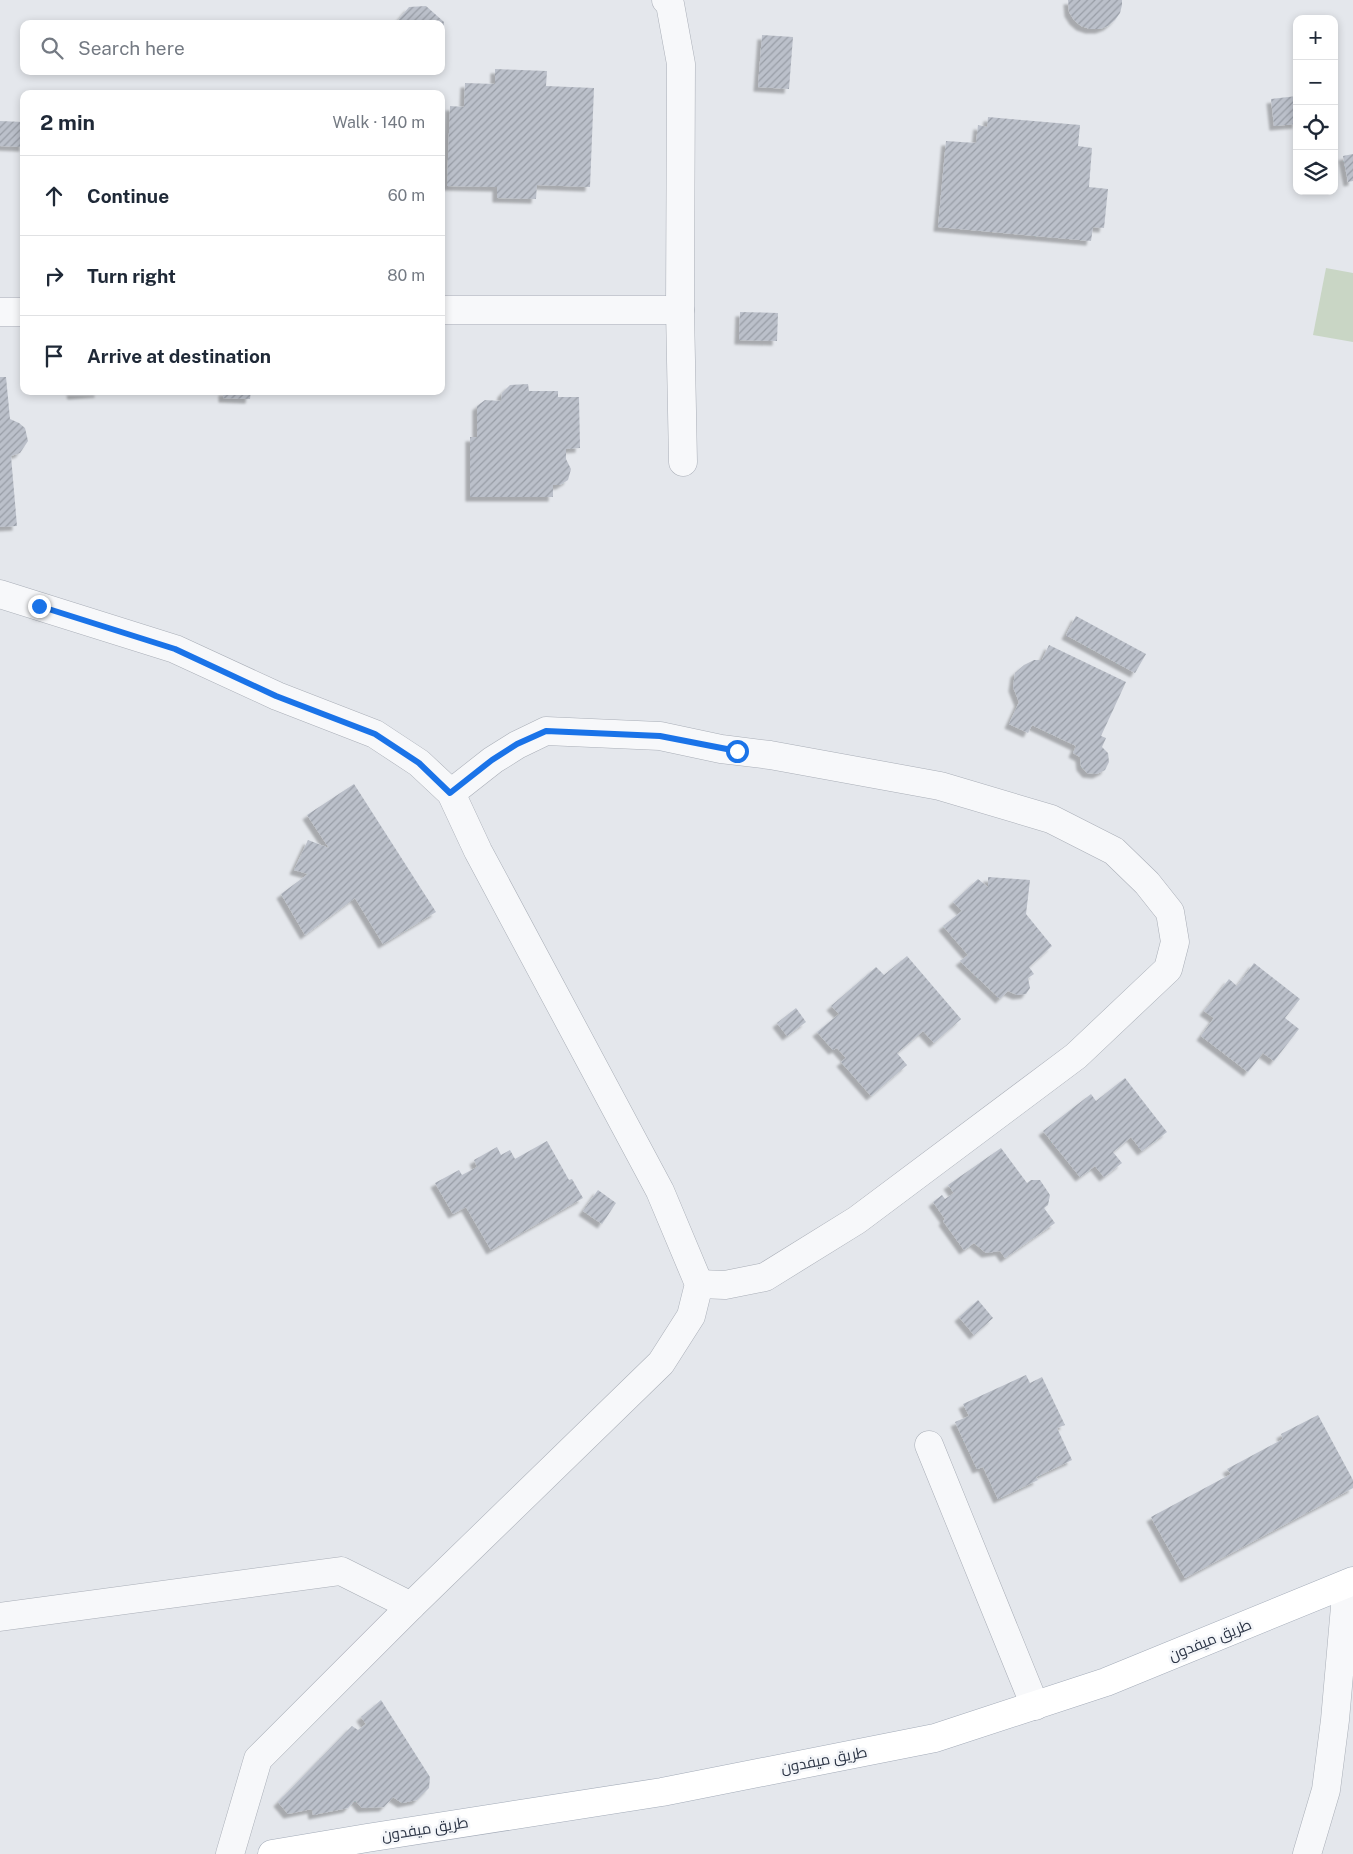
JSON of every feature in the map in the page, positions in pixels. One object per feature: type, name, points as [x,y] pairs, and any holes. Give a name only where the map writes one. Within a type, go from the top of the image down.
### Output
[{"type":"main road","name":"طريق ميفدون","points":[[272,1854],[672,1790],[935,1738],[1106,1682],[1350,1583]]},
{"type":"street","points":[[666,0],[670,4],[681,64],[680,310],[683,462]]},
{"type":"street","points":[[445,310],[680,310]]},
{"type":"street","points":[[0,312],[20,312]]},
{"type":"street","points":[[0,594],[175,649],[276,696],[375,734],[419,763],[450,793],[478,851],[660,1191],[699,1284],[691,1316],[661,1362],[411,1606],[258,1759],[230,1854]]},
{"type":"street","points":[[450,793],[492,760],[517,744],[546,731],[660,736],[721,749],[770,755],[940,786],[1051,819],[1114,851],[1147,883],[1170,912],[1176,942],[1168,970],[1076,1056],[857,1220],[765,1277],[725,1285],[699,1284]]},
{"type":"street","points":[[929,1444],[1035,1706]]},
{"type":"street","points":[[0,1617],[341,1570],[411,1606]]},
{"type":"street","points":[[1308,1854],[1326,1790],[1350,1583]]},
{"type":"green space","points":[[1326,268],[1353,273],[1353,342],[1313,335]]},
{"type":"building","points":[[1068,0],[1122,0],[1122,5],[1120,13],[1108,26],[1100,29],[1090,29],[1081,26],[1074,20],[1069,12]]},
{"type":"building","points":[[426,6],[442,20],[398,20],[409,7]]},
{"type":"building","points":[[762,35],[793,37],[789,89],[758,87]]},
{"type":"building","points":[[495,69],[547,71],[546,86],[594,88],[590,187],[537,185],[536,199],[497,198],[497,187],[447,186],[450,106],[464,107],[465,83],[495,84]]},
{"type":"building","points":[[1293,96],[1293,124],[1274,126],[1271,99]]},
{"type":"building","points":[[988,117],[1080,125],[1078,146],[1092,148],[1089,187],[1108,189],[1104,228],[1093,227],[1091,241],[938,227],[946,141],[976,143],[978,125],[987,127]]},
{"type":"building","points":[[0,121],[20,122],[20,147],[0,146]]},
{"type":"building","points":[[1353,154],[1353,181],[1348,182],[1343,156]]},
{"type":"building","points":[[740,312],[778,313],[777,341],[739,340]]},
{"type":"building","points":[[0,377],[6,377],[10,419],[25,428],[28,441],[20,453],[11,456],[17,526],[0,527]]},
{"type":"building","points":[[528,384],[529,391],[558,391],[558,397],[579,397],[580,448],[566,449],[566,459],[571,469],[568,480],[560,485],[553,485],[553,497],[470,497],[470,437],[477,437],[477,406],[485,400],[501,401],[502,393],[510,385]]},
{"type":"building","points":[[223,395],[250,395],[250,399],[223,398]]},
{"type":"building","points":[[1076,616],[1146,654],[1135,673],[1066,635]]},
{"type":"building","points":[[1049,645],[1126,682],[1101,736],[1106,738],[1102,747],[1108,753],[1109,762],[1105,770],[1097,774],[1087,773],[1081,766],[1080,757],[1073,753],[1076,746],[1032,725],[1028,733],[1009,724],[1019,702],[1013,687],[1015,673],[1024,665],[1034,660],[1042,660]]},
{"type":"building","points":[[354,784],[436,912],[383,944],[355,898],[305,935],[281,894],[308,874],[294,870],[308,840],[329,848],[307,815]]},
{"type":"building","points":[[988,877],[1030,880],[1026,914],[1052,946],[1029,967],[1034,974],[1028,978],[1030,988],[1026,994],[1017,995],[1008,991],[1000,999],[960,961],[968,955],[943,926],[962,911],[953,902],[978,879],[988,887]]},
{"type":"building","points":[[907,956],[961,1019],[934,1043],[923,1031],[897,1053],[907,1065],[871,1096],[841,1062],[846,1058],[837,1048],[833,1050],[817,1032],[839,1014],[831,1006],[876,967],[884,975]]},
{"type":"building","points":[[1254,963],[1300,999],[1285,1018],[1299,1029],[1274,1061],[1263,1053],[1248,1072],[1201,1036],[1214,1018],[1204,1011],[1229,979],[1237,986]]},
{"type":"building","points":[[796,1008],[806,1022],[787,1036],[777,1023]]},
{"type":"building","points":[[1125,1078],[1167,1132],[1142,1151],[1131,1137],[1113,1152],[1122,1163],[1104,1177],[1095,1166],[1080,1177],[1043,1131],[1091,1094],[1096,1101]]},
{"type":"building","points":[[547,1141],[569,1180],[572,1179],[583,1198],[491,1250],[466,1207],[453,1214],[435,1183],[459,1170],[462,1175],[477,1167],[474,1160],[497,1147],[501,1155],[510,1150],[515,1159]]},
{"type":"building","points":[[1001,1148],[1027,1183],[1031,1180],[1040,1180],[1050,1195],[1048,1205],[1044,1208],[1055,1223],[1005,1258],[1000,1251],[986,1253],[974,1243],[964,1250],[943,1221],[945,1219],[933,1202],[942,1195],[945,1199],[954,1193],[948,1185]]},
{"type":"building","points":[[598,1190],[616,1203],[602,1224],[583,1211]]},
{"type":"building","points":[[978,1300],[993,1318],[974,1335],[959,1317]]},
{"type":"building","points":[[1026,1375],[1030,1383],[1042,1377],[1065,1425],[1057,1428],[1072,1460],[1036,1477],[1038,1480],[998,1499],[983,1467],[977,1469],[955,1422],[969,1416],[963,1404]]},
{"type":"building","points":[[1318,1415],[1353,1480],[1353,1488],[1185,1578],[1151,1517],[1231,1474],[1227,1469],[1283,1439],[1281,1434]]},
{"type":"building","points":[[381,1700],[430,1777],[429,1788],[417,1800],[402,1803],[393,1797],[384,1807],[362,1808],[355,1800],[348,1808],[313,1815],[312,1809],[288,1814],[278,1802],[352,1726],[358,1730],[366,1724],[361,1717]]},
{"type":"route","points":[[39,606],[175,649],[276,696],[375,734],[419,763],[450,793],[492,760],[517,744],[546,731],[660,736],[737,751]]}]
